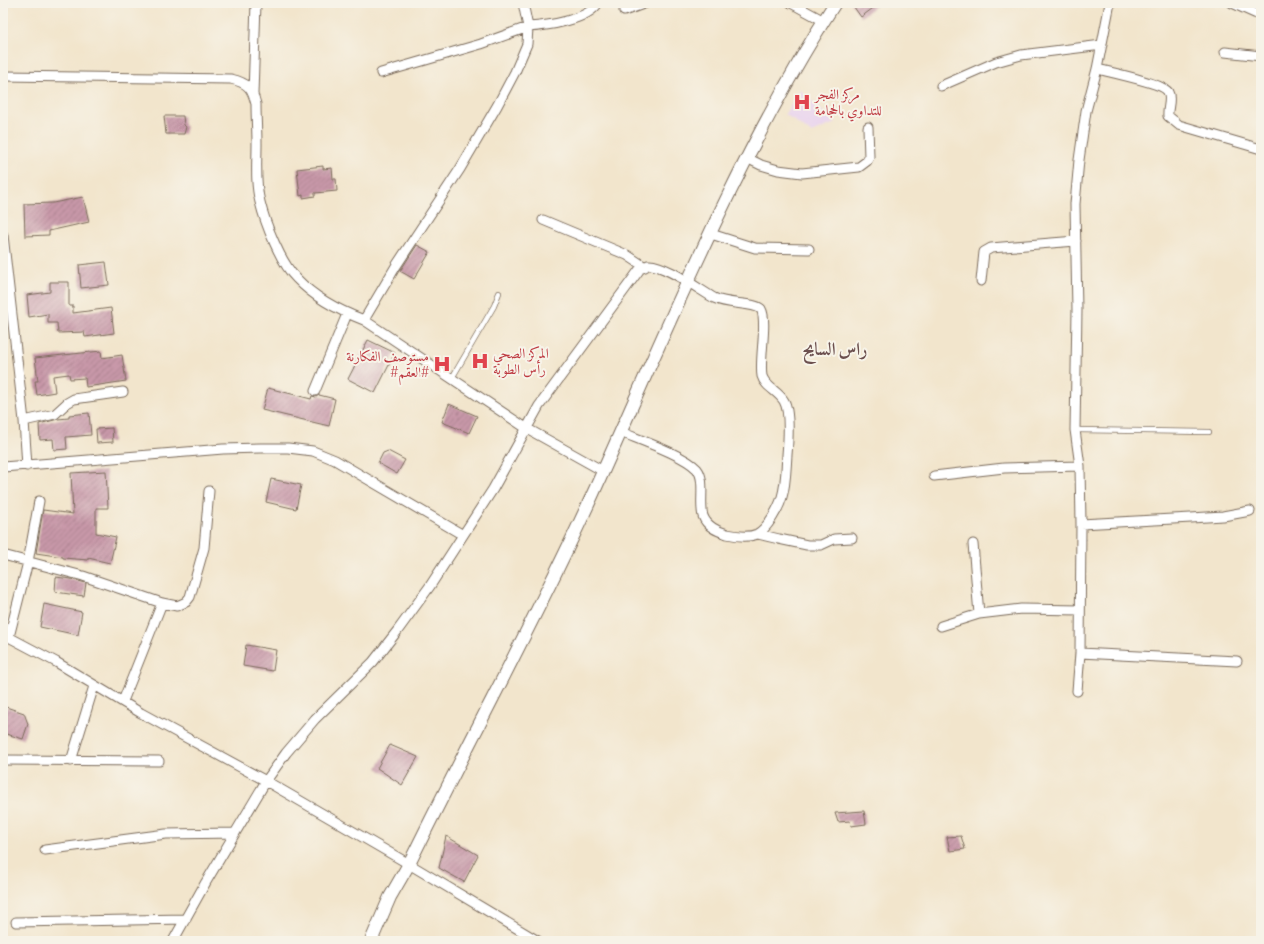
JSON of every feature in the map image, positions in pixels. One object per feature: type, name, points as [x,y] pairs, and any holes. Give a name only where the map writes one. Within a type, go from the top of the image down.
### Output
[{"type":"street","points":[[253,94],[256,3]]},
{"type":"street","points":[[364,320],[396,266],[460,169],[515,72],[527,44],[528,28],[523,3]]},
{"type":"street","points":[[381,73],[481,44],[528,28],[540,27],[582,16],[595,8],[598,3]]},
{"type":"street","points":[[624,11],[646,3]]},
{"type":"street","points":[[791,3],[824,21]]},
{"type":"street","points":[[371,941],[390,897],[409,864],[562,559],[621,432],[687,282],[747,158],[780,94],[835,3]]},
{"type":"street","points":[[1077,691],[1080,653],[1081,524],[1080,466],[1075,430],[1077,310],[1075,204],[1079,160],[1086,112],[1098,69],[1110,3]]},
{"type":"street","points":[[1232,3],[1261,16]]},
{"type":"street","points":[[941,86],[996,62],[1021,55],[1102,45]]},
{"type":"street","points":[[1225,52],[1261,56]]},
{"type":"street","points":[[1098,69],[1153,83],[1166,89],[1169,92],[1170,99],[1168,116],[1179,125],[1261,149]]},
{"type":"street","points":[[3,76],[231,78],[241,81],[249,86],[256,104],[256,172],[260,201],[269,232],[282,258],[296,278],[328,303],[347,314],[364,320],[526,428],[603,471]]},
{"type":"street","points":[[747,158],[761,165],[778,170],[802,173],[859,167],[867,161],[869,157],[868,127]]},
{"type":"street","points":[[543,220],[627,255],[645,266]]},
{"type":"street","points":[[711,234],[755,248],[809,249]]},
{"type":"street","points":[[3,236],[6,290],[24,421],[27,466]]},
{"type":"street","points":[[981,281],[984,252],[991,248],[1076,241]]},
{"type":"street","points":[[174,941],[266,781],[286,753],[315,719],[373,662],[430,586],[493,489],[539,406],[640,269],[645,266],[649,265],[666,270],[726,303],[756,306],[763,312],[764,319],[761,367],[763,377],[770,387],[784,401],[787,411],[788,440],[783,496],[778,508],[769,522],[758,534]]},
{"type":"street","points":[[315,392],[347,314]]},
{"type":"street","points":[[24,421],[55,414],[74,399],[123,392]]},
{"type":"street","points":[[621,432],[688,461],[698,470],[701,483],[703,517],[710,526],[718,531],[732,535],[746,536],[758,534],[779,540],[807,545],[821,545],[834,539],[852,538]]},
{"type":"street","points":[[3,467],[223,449],[288,448],[313,451],[335,460],[463,535]]},
{"type":"street","points":[[934,476],[1004,468],[1080,466]]},
{"type":"street","points":[[3,556],[97,581],[162,603],[177,606],[181,605],[190,597],[204,548],[210,491]]},
{"type":"street","points":[[39,501],[28,562],[6,636],[56,662],[141,713],[266,781],[538,941]]},
{"type":"street","points":[[1081,524],[1223,516],[1250,511]]},
{"type":"street","points":[[973,544],[979,614]]},
{"type":"street","points":[[123,702],[162,603]]},
{"type":"street","points":[[941,626],[979,614],[1021,609],[1080,610]]},
{"type":"street","points":[[1080,653],[1237,661]]},
{"type":"street","points":[[71,761],[94,686]]},
{"type":"street","points":[[3,760],[159,761]]},
{"type":"street","points":[[45,850],[166,834],[235,833]]},
{"type":"street","points":[[16,922],[186,919]]},
{"type":"lane","points":[[452,378],[494,306],[499,293]]},
{"type":"lane","points":[[1075,430],[1209,432]]},
{"type":"shaded area","name":"مركز الفجر للتداوي بالحجامة","points":[[800,90],[835,123],[811,133],[785,114]]},
{"type":"building","points":[[851,3],[880,3],[861,17]]},
{"type":"building","points":[[164,116],[183,116],[184,125],[186,127],[184,134],[166,134]]},
{"type":"building","points":[[323,166],[323,169],[332,168],[333,179],[336,179],[337,191],[315,193],[315,196],[303,198],[303,195],[300,196],[297,169]]},
{"type":"building","points":[[83,197],[89,222],[49,231],[49,235],[25,236],[24,204],[53,203]]},
{"type":"building","points":[[417,245],[430,252],[414,279],[400,271]]},
{"type":"building","points":[[106,262],[109,285],[81,288],[79,265]]},
{"type":"building","points":[[50,282],[69,282],[69,306],[73,306],[73,313],[111,308],[114,333],[85,337],[84,332],[58,333],[57,323],[48,323],[48,314],[29,317],[27,295],[50,292]]},
{"type":"building","points":[[368,340],[395,353],[375,393],[348,379]]},
{"type":"building","points":[[101,351],[102,358],[122,355],[126,381],[86,387],[85,378],[70,379],[69,374],[53,376],[55,392],[37,395],[35,381],[38,381],[35,358]]},
{"type":"building","points":[[268,388],[311,399],[312,396],[316,397],[319,395],[335,399],[329,426],[262,410]]},
{"type":"building","points":[[449,404],[477,416],[469,433],[442,422]]},
{"type":"building","points":[[89,413],[91,435],[66,437],[67,449],[54,450],[53,439],[40,440],[39,424],[69,418],[69,415]]},
{"type":"building","points":[[112,428],[113,442],[97,443],[96,429]]},
{"type":"building","points":[[388,451],[405,460],[397,474],[378,463],[383,453]]},
{"type":"building","points":[[106,471],[108,508],[96,508],[96,533],[116,537],[110,563],[88,558],[88,560],[63,558],[36,553],[43,510],[73,514],[71,473]]},
{"type":"building","points":[[271,479],[301,485],[296,509],[266,502]]},
{"type":"building","points":[[56,577],[86,583],[84,596],[55,592]]},
{"type":"building","points":[[44,604],[82,612],[78,635],[40,627]]},
{"type":"building","points":[[246,645],[276,650],[273,671],[243,666]]},
{"type":"building","points":[[3,706],[24,713],[28,724],[23,739],[3,733]]},
{"type":"building","points":[[390,745],[418,757],[402,785],[377,768]]},
{"type":"building","points":[[864,811],[866,824],[851,826],[850,821],[838,822],[835,813]]},
{"type":"building","points":[[446,836],[478,855],[464,882],[439,868]]},
{"type":"building","points":[[961,836],[965,849],[950,851],[947,837]]},
{"type":"place","name":"مركز الفجر للتداوي بالحجامة","points":[[802,102]]},
{"type":"place","name":"المركز الصحي رأس الطوبة","points":[[480,361]]},
{"type":"place","name":"مستوصف الفكارنة #العقم#","points":[[442,364]]},
{"type":"district","name":"راس السايح","points":[[835,349]]}]
